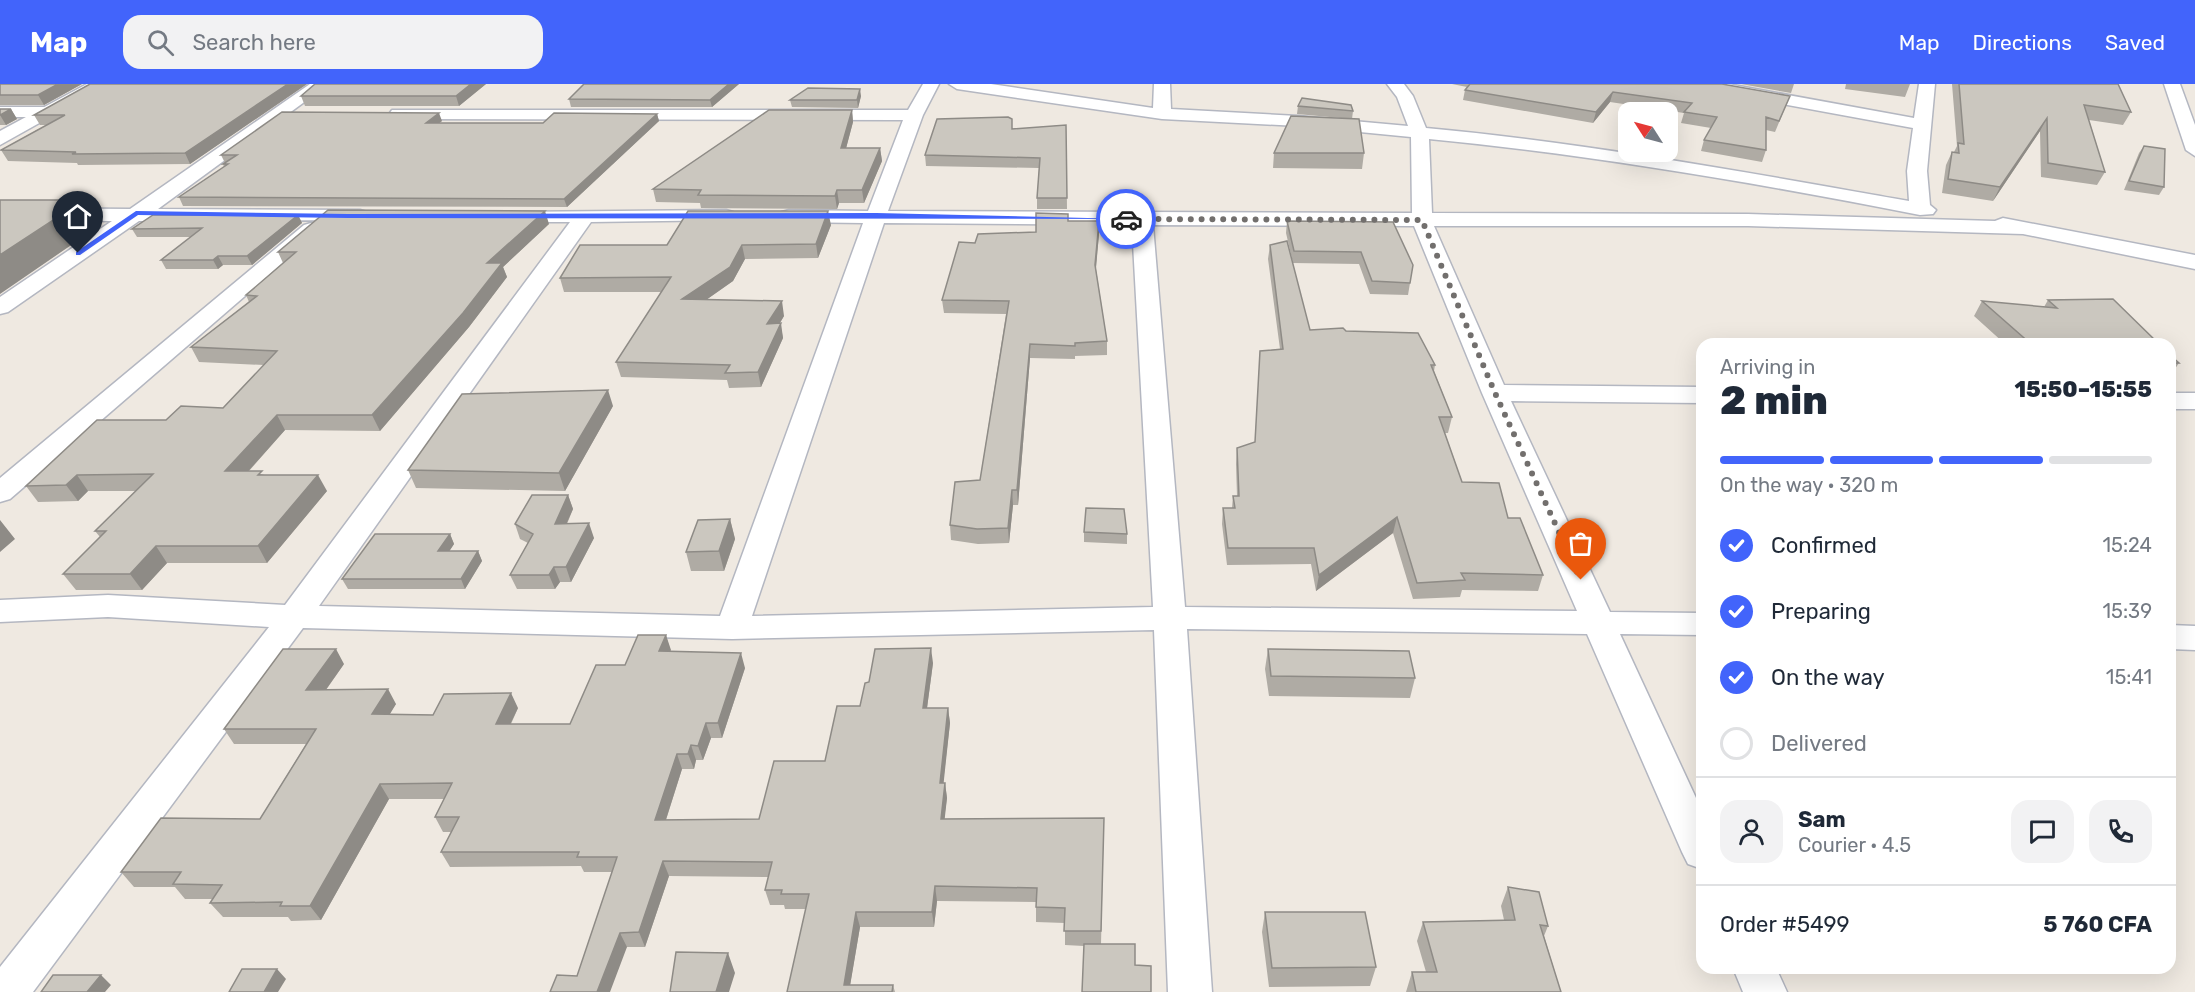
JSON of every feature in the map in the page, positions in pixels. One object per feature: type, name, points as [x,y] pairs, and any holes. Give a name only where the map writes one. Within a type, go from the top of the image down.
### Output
[{"type":"street","points":[[0,139],[100,84]]},
{"type":"street","points":[[0,307],[136,213],[166,195],[321,84]]},
{"type":"street","points":[[732,628],[876,215],[914,115],[931,84]]},
{"type":"street","points":[[957,84],[1162,114],[1298,122],[1538,144],[1622,156],[2023,228],[2195,262]]},
{"type":"street","points":[[1162,84],[1162,114]]},
{"type":"street","points":[[1395,84],[1405,96],[1420,134],[1422,220],[1495,393],[1696,838]]},
{"type":"street","points":[[1701,84],[1920,124]]},
{"type":"street","points":[[1920,209],[1917,171],[1920,124],[1927,84]]},
{"type":"street","points":[[2172,84],[2195,150]]},
{"type":"street","points":[[0,112],[49,112]]},
{"type":"street","points":[[281,113],[305,113]]},
{"type":"street","points":[[376,113],[914,115]]},
{"type":"street","points":[[0,214],[384,216]]},
{"type":"street","points":[[0,493],[327,216]]},
{"type":"street","points":[[487,216],[748,216]]},
{"type":"street","points":[[7,992],[294,617],[585,216]]},
{"type":"street","points":[[771,216],[1748,220],[2023,228]]},
{"type":"street","points":[[1142,219],[1170,618],[1190,992]]},
{"type":"street","points":[[1495,393],[1696,395]]},
{"type":"street","points":[[2176,401],[2195,401]]},
{"type":"street","points":[[0,611],[108,606],[294,617],[732,628],[1170,618],[1696,624]]},
{"type":"street","points":[[2176,637],[2195,638]]},
{"type":"street","points":[[1757,974],[1765,992]]},
{"type":"building","points":[[0,84],[58,84],[38,95],[0,95]]},
{"type":"building","points":[[90,84],[288,84],[185,153],[72,154],[76,152],[1,150],[65,115],[34,115]]},
{"type":"building","points":[[315,84],[471,84],[456,96],[301,96]]},
{"type":"building","points":[[584,84],[729,84],[710,100],[569,99]]},
{"type":"building","points":[[1470,84],[1722,84],[1790,96],[1779,121],[1766,117],[1766,150],[1704,140],[1717,117],[1684,112],[1692,103],[1613,92],[1596,112],[1465,90]]},
{"type":"building","points":[[1959,84],[2118,84],[2131,112],[2084,105],[2105,172],[2048,163],[2047,118],[2000,187],[1948,179],[1952,152],[1959,153],[1958,143],[1964,144]]},
{"type":"building","points":[[808,88],[860,89],[857,100],[790,100]]},
{"type":"building","points":[[1302,98],[1351,105],[1353,111],[1298,106]]},
{"type":"building","points":[[0,109],[11,109],[0,115]]},
{"type":"building","points":[[769,110],[852,110],[841,148],[880,148],[862,190],[837,190],[835,196],[698,195],[701,190],[653,189]]},
{"type":"building","points":[[282,112],[439,113],[426,123],[543,123],[554,113],[657,114],[564,199],[179,197],[228,164],[223,164],[237,155],[221,155]]},
{"type":"building","points":[[1291,116],[1359,119],[1364,153],[1274,153]]},
{"type":"building","points":[[1008,117],[1012,119],[1012,129],[1066,125],[1067,198],[1037,198],[1040,158],[925,155],[937,119]]},
{"type":"building","points":[[2144,146],[2165,149],[2164,187],[2129,181]]},
{"type":"building","points":[[0,200],[84,200],[0,255]]},
{"type":"building","points":[[328,210],[545,211],[487,263],[502,263],[463,313],[372,415],[277,415],[225,471],[262,471],[258,475],[318,475],[258,546],[156,546],[130,574],[63,574],[106,531],[95,531],[153,474],[77,475],[66,485],[26,486],[97,420],[166,420],[181,406],[223,408],[277,351],[191,347],[257,296],[246,295],[296,252],[278,252]]},
{"type":"building","points":[[688,211],[828,211],[816,244],[742,245],[730,267],[682,299],[782,301],[767,324],[781,323],[758,372],[725,373],[730,365],[616,362],[671,277],[560,278],[580,245],[667,245]]},
{"type":"building","points":[[1036,213],[1068,214],[1068,221],[1099,221],[1095,265],[1107,341],[1075,343],[1075,346],[1030,344],[1017,490],[1012,490],[1008,528],[977,529],[950,525],[955,482],[980,480],[1009,301],[942,300],[959,242],[975,243],[978,234],[1036,232]]},
{"type":"building","points":[[153,215],[298,215],[247,256],[218,256],[213,260],[161,260],[202,228],[132,229]]},
{"type":"building","points":[[1287,221],[1393,222],[1413,265],[1410,283],[1372,281],[1361,252],[1294,251]]},
{"type":"building","points":[[1287,241],[1310,330],[1343,328],[1346,331],[1418,333],[1435,365],[1431,365],[1452,417],[1439,417],[1462,482],[1499,483],[1508,518],[1520,518],[1543,575],[1461,573],[1465,580],[1417,583],[1397,517],[1319,575],[1314,548],[1228,548],[1223,508],[1235,508],[1233,496],[1239,496],[1237,448],[1255,442],[1260,351],[1283,349],[1270,245]]},
{"type":"building","points":[[2113,299],[2153,338],[2024,338],[1982,301],[2057,308],[2048,300]]},
{"type":"building","points":[[608,390],[559,473],[408,470],[462,394]]},
{"type":"building","points":[[532,495],[568,495],[555,524],[589,523],[566,567],[554,567],[549,575],[510,575],[533,534],[515,524]]},
{"type":"building","points":[[1086,508],[1124,509],[1127,534],[1084,532]]},
{"type":"building","points":[[730,519],[719,551],[686,552],[698,520]]},
{"type":"building","points":[[375,534],[450,534],[438,551],[478,551],[461,579],[342,579]]},
{"type":"building","points":[[638,635],[666,635],[659,651],[741,653],[718,723],[706,723],[698,746],[691,745],[688,754],[677,754],[655,820],[759,819],[774,761],[825,761],[837,706],[860,706],[865,683],[869,682],[875,649],[931,648],[923,708],[948,708],[940,783],[945,783],[941,819],[1104,818],[1101,931],[1064,931],[1065,908],[1036,907],[1037,888],[935,886],[932,912],[856,912],[844,985],[893,985],[892,992],[787,992],[809,894],[781,894],[782,890],[765,890],[772,862],[663,861],[639,932],[620,933],[597,992],[550,992],[557,975],[577,976],[617,857],[577,857],[579,852],[441,852],[459,817],[435,817],[452,783],[380,784],[310,906],[280,906],[282,902],[210,903],[222,885],[173,884],[181,872],[121,872],[161,818],[260,819],[316,729],[224,729],[283,649],[336,649],[306,690],[388,689],[372,714],[433,715],[444,694],[511,693],[496,724],[570,724],[596,665],[625,665]]},
{"type":"building","points":[[1268,649],[1409,651],[1415,678],[1271,676]]},
{"type":"building","points":[[1508,887],[1539,892],[1548,926],[1540,925],[1561,992],[1416,992],[1412,972],[1437,972],[1423,922],[1515,920]]},
{"type":"building","points":[[1265,912],[1365,912],[1376,967],[1272,968]]},
{"type":"building","points":[[1084,944],[1135,944],[1135,965],[1151,966],[1151,992],[1082,992]]},
{"type":"building","points":[[676,952],[728,953],[716,992],[670,992]]},
{"type":"building","points":[[242,969],[277,969],[264,992],[229,992]]},
{"type":"building","points":[[53,975],[101,975],[87,992],[41,992]]},
{"type":"way so far","points":[[1126,219],[1422,220],[1495,393],[1581,580]]},
{"type":"route","points":[[78,253],[136,213],[348,216],[876,215],[1126,219]]}]
